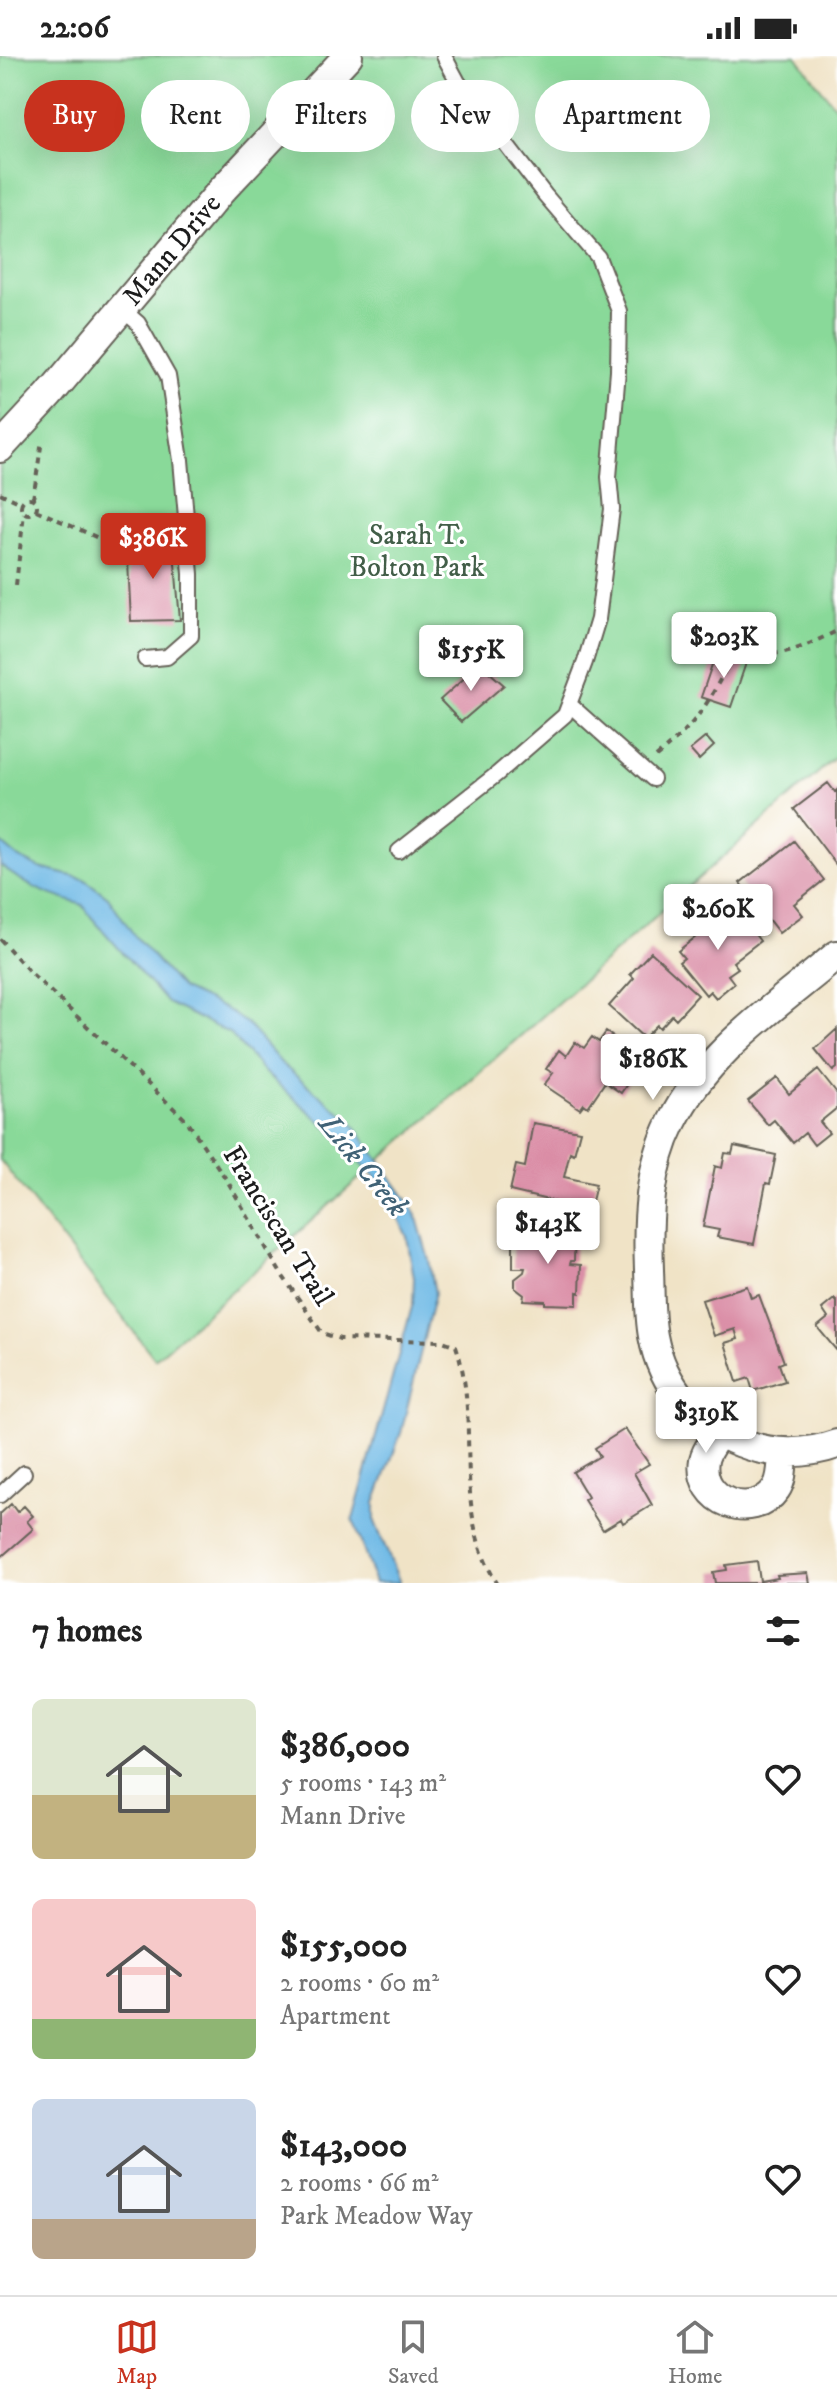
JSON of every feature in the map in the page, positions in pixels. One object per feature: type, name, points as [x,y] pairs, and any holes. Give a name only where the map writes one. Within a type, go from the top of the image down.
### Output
[{"type":"street","name":"Mann Drive","points":[[0,448],[221,191],[348,56]]},
{"type":"street","points":[[837,955],[737,1038],[698,1080],[674,1119],[654,1173],[649,1206],[652,1333],[662,1365],[677,1394],[692,1412],[719,1433],[749,1446],[783,1452],[837,1444]]},
{"type":"street","points":[[719,1433],[705,1457],[705,1473],[714,1494],[728,1504],[747,1507],[769,1497],[782,1471],[783,1452]]},
{"type":"lane","points":[[399,851],[507,766],[565,715],[598,619],[612,509],[609,477],[618,371],[619,311],[598,257],[545,195],[458,82],[444,56]]},
{"type":"lane","points":[[122,309],[138,323],[168,376],[181,460],[191,574],[191,636],[167,657],[145,659]]},
{"type":"lane","points":[[569,704],[647,774]]},
{"type":"lane","points":[[0,1495],[24,1473]]},
{"type":"path","points":[[33,499],[42,439]]},
{"type":"path","points":[[0,493],[21,503]]},
{"type":"path","points":[[16,585],[24,513],[21,503],[26,498],[33,499],[37,503],[36,510],[29,515],[24,513]]},
{"type":"path","points":[[36,510],[125,550]]},
{"type":"path","points":[[647,774],[695,722],[731,658],[737,653],[770,654],[794,650],[837,631]]},
{"type":"path","name":"Franciscan Trail","points":[[0,939],[30,972],[187,1121],[228,1182],[280,1272],[322,1333],[340,1339],[437,1340],[456,1346],[465,1374],[470,1506],[475,1530],[497,1583]]},
{"type":"green space","name":"Sarah T. Bolton Park","points":[[0,56],[796,56],[837,109],[837,756],[155,1359],[0,1160]]},
{"type":"water","name":"Lick Creek","points":[[0,842],[19,858],[40,868],[84,879],[108,897],[134,935],[182,989],[224,1008],[247,1024],[283,1065],[352,1122],[415,1211],[435,1293],[401,1433],[375,1503],[375,1522],[400,1583],[375,1583],[353,1519],[413,1303],[414,1278],[407,1237],[396,1212],[374,1176],[334,1133],[266,1074],[229,1033],[167,1003],[83,905],[40,890],[0,865]]},
{"type":"building","points":[[173,541],[180,620],[131,621],[127,542]]},
{"type":"building","points":[[716,653],[746,663],[731,707],[701,697]]},
{"type":"building","points":[[480,664],[504,685],[461,722],[440,700]]},
{"type":"building","points":[[706,737],[714,746],[699,760],[690,750]]},
{"type":"building","points":[[828,783],[835,792],[837,790],[837,866],[794,809]]},
{"type":"building","points":[[794,841],[824,880],[794,904],[803,915],[779,933],[740,883]]},
{"type":"building","points":[[720,909],[728,919],[737,911],[760,941],[733,962],[738,968],[728,975],[734,983],[716,998],[710,991],[706,995],[679,962],[684,958],[678,951],[710,926],[706,920]]},
{"type":"building","points":[[651,952],[698,995],[676,1019],[672,1015],[660,1028],[657,1025],[644,1038],[609,1006],[634,978],[630,974]]},
{"type":"building","points":[[837,1029],[837,1068],[833,1071],[815,1049]]},
{"type":"building","points":[[606,1032],[644,1058],[621,1093],[605,1082],[588,1107],[584,1104],[580,1109],[544,1085],[553,1073],[546,1069],[559,1050],[566,1056],[575,1042],[584,1048],[592,1037],[599,1042]]},
{"type":"building","points":[[818,1070],[837,1094],[837,1108],[820,1122],[829,1133],[814,1145],[805,1133],[793,1143],[774,1120],[768,1125],[748,1101],[777,1078],[789,1094]]},
{"type":"building","points":[[533,1123],[580,1131],[574,1154],[570,1152],[564,1177],[596,1184],[590,1210],[510,1191],[516,1165],[525,1167]]},
{"type":"building","points":[[734,1146],[776,1155],[770,1184],[766,1183],[754,1244],[717,1237],[719,1230],[703,1227],[715,1166],[722,1168],[725,1153],[732,1154]]},
{"type":"building","points":[[525,1228],[575,1229],[574,1261],[570,1264],[581,1265],[577,1305],[523,1300],[524,1295],[515,1288],[515,1279],[525,1268],[513,1268],[513,1244],[524,1244]]},
{"type":"building","points":[[747,1286],[751,1298],[759,1295],[784,1362],[779,1364],[785,1381],[753,1391],[749,1378],[737,1382],[725,1343],[738,1339],[735,1329],[714,1336],[702,1300]]},
{"type":"building","points":[[834,1299],[837,1302],[837,1351],[817,1327],[828,1318],[822,1309]]},
{"type":"building","points":[[625,1429],[649,1464],[634,1473],[652,1505],[623,1523],[621,1519],[603,1530],[584,1500],[588,1497],[573,1472],[600,1456],[595,1448]]},
{"type":"building","points":[[11,1504],[17,1512],[24,1506],[33,1516],[27,1521],[33,1529],[0,1558],[0,1514]]},
{"type":"building","points":[[757,1561],[760,1581],[778,1578],[777,1575],[808,1573],[810,1583],[715,1583],[713,1572],[727,1570],[726,1565]]}]
